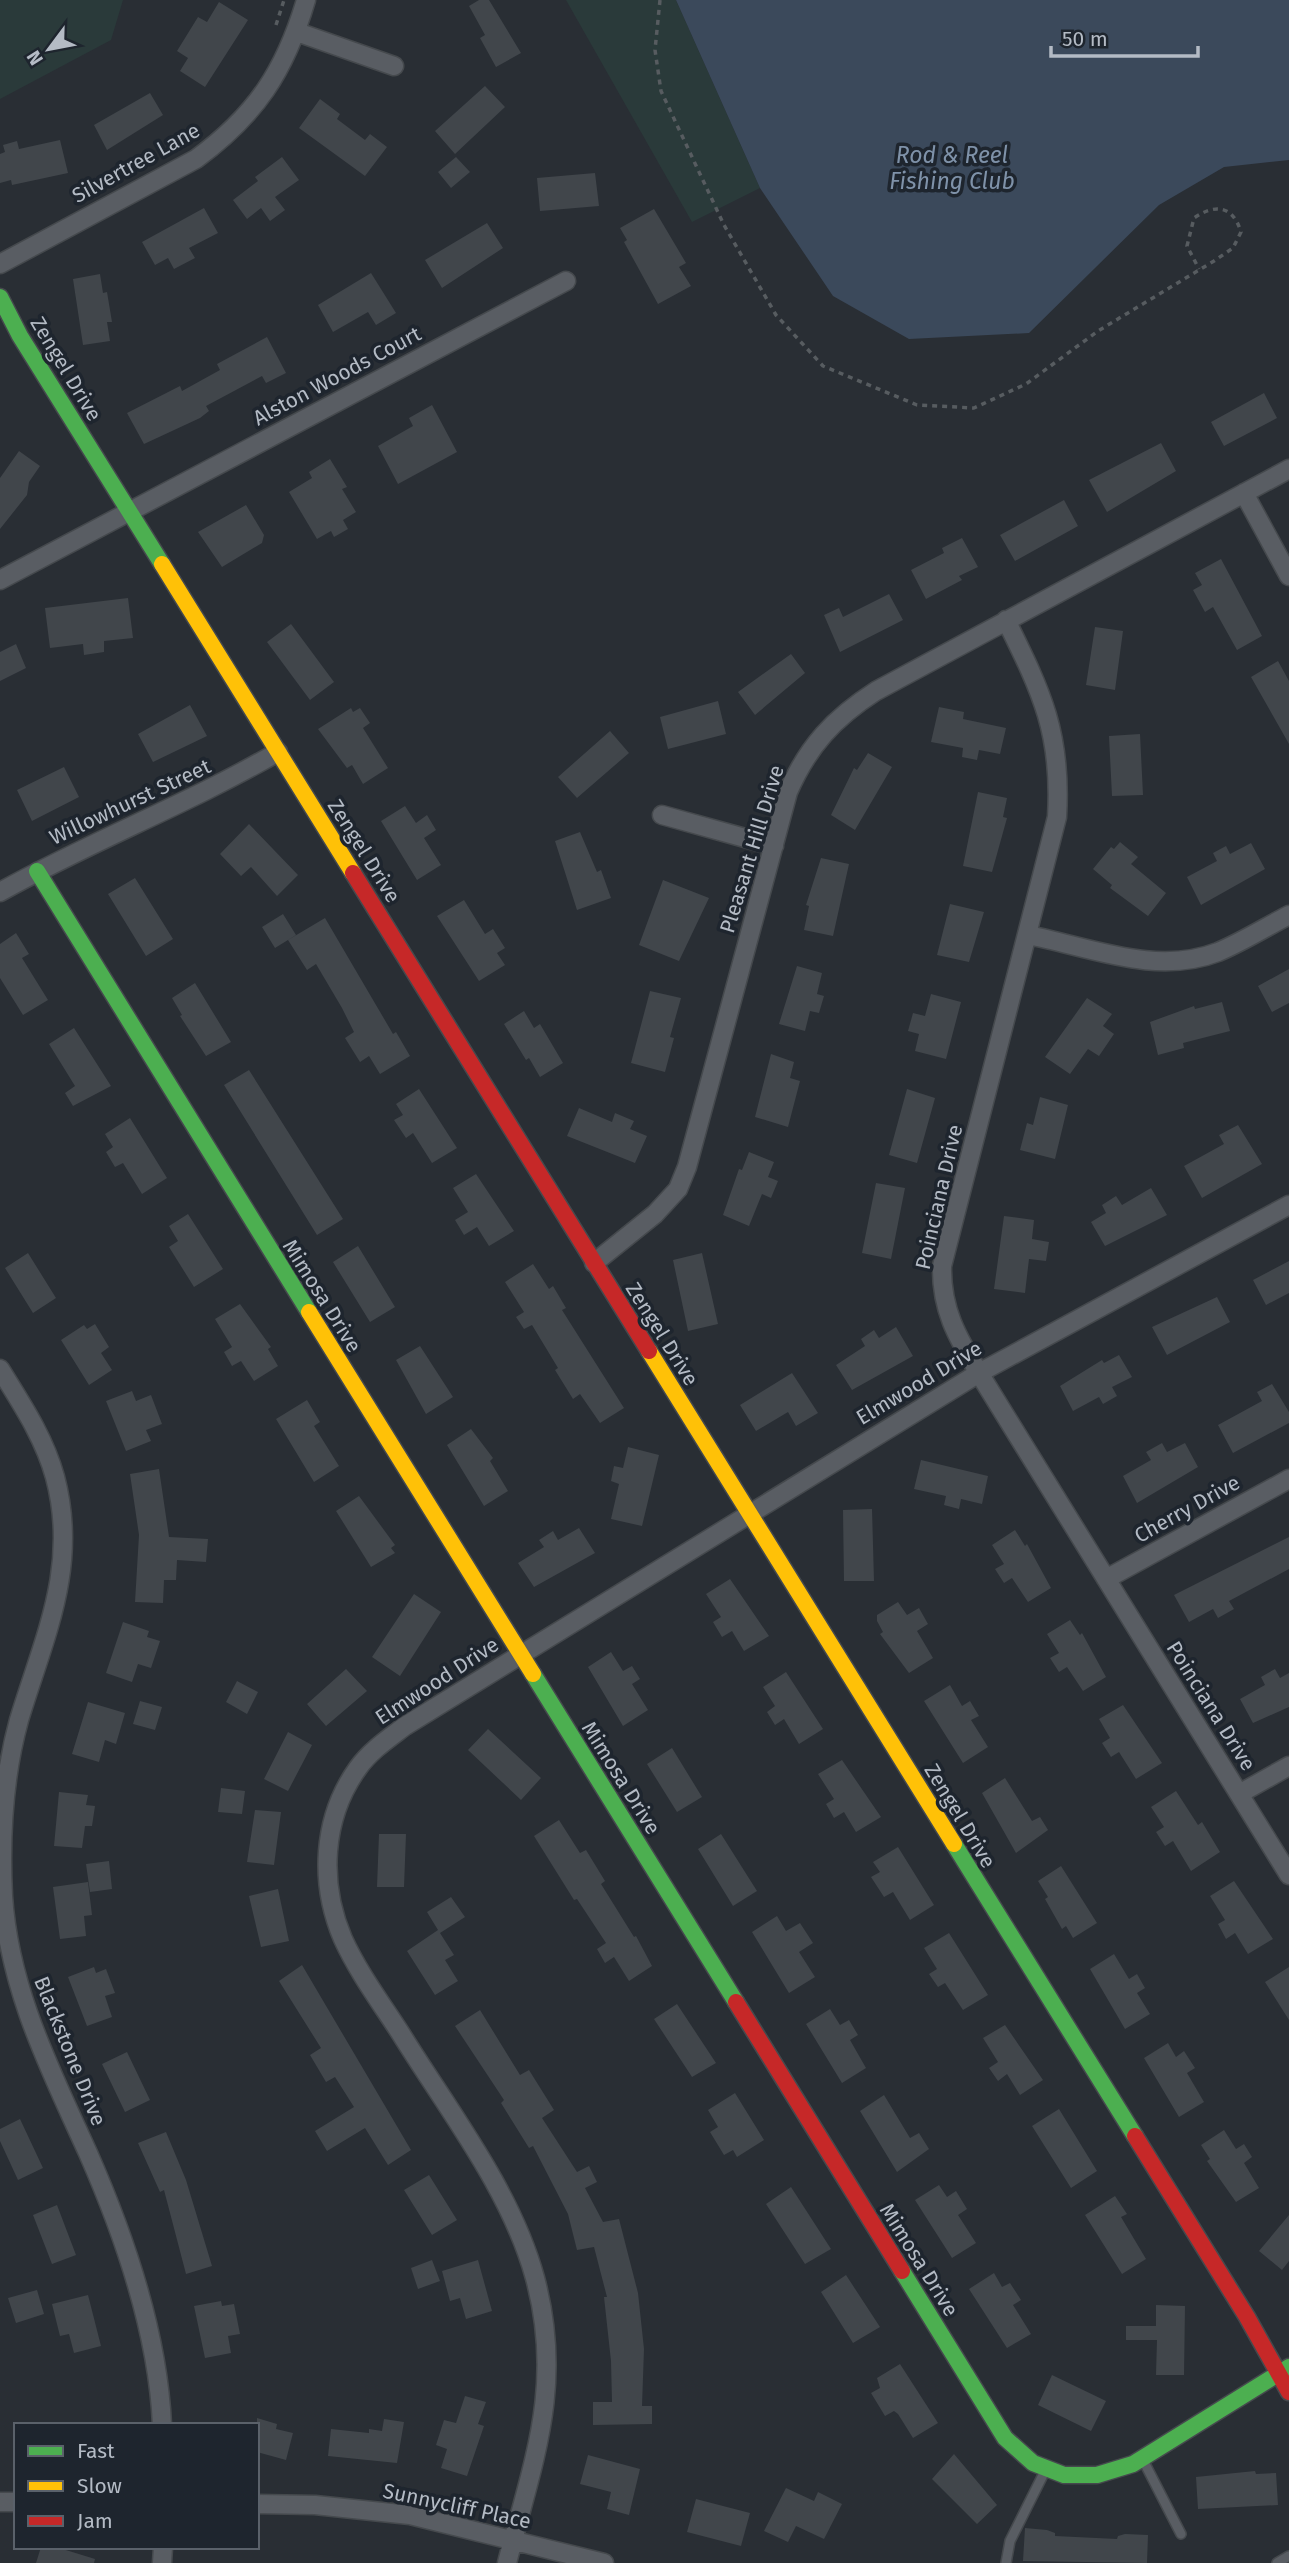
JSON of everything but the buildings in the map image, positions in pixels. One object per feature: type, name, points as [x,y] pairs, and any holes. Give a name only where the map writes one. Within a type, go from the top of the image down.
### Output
[{"type":"street","name":"Silvertree Lane","points":[[0,264],[196,159],[222,140],[265,94],[297,32],[306,0]]},
{"type":"street","points":[[297,32],[394,66]]},
{"type":"street","name":"Alston Woods Court","points":[[0,580],[566,281]]},
{"type":"street","name":"Zengel Drive","points":[[0,298],[748,1514],[1284,2370],[1289,2392]]},
{"type":"street","name":"Pleasant Hill Drive","points":[[594,1263],[628,1239],[678,1189],[698,1130],[774,846],[799,768],[826,728],[876,691],[1289,469]]},
{"type":"street","points":[[1244,493],[1289,576]]},
{"type":"street","name":"Poinciana Drive","points":[[1006,620],[1040,689],[1050,720],[1059,783],[1053,839],[942,1266],[946,1309],[953,1330],[979,1373],[1289,1875]]},
{"type":"street","name":"Willowhurst Street","points":[[0,892],[37,871],[225,783],[278,752]]},
{"type":"street","points":[[662,815],[774,846]]},
{"type":"street","name":"Mimosa Drive","points":[[37,871],[1005,2438],[1018,2452],[1046,2469],[1070,2477],[1109,2474],[1142,2459],[1284,2370]]},
{"type":"street","points":[[1028,935],[1139,960],[1163,962],[1218,952],[1289,915]]},
{"type":"street","name":"Elmwood Drive","points":[[507,2563],[534,2471],[547,2398],[542,2311],[535,2278],[508,2212],[481,2162],[352,1956],[333,1911],[327,1859],[332,1824],[341,1796],[358,1768],[374,1750],[405,1726],[979,1373],[1289,1205]]},
{"type":"street","name":"Blackstone Drive","points":[[0,1369],[45,1448],[57,1489],[63,1539],[57,1601],[19,1722],[2,1814],[0,1861],[10,1959],[45,2060],[89,2155],[123,2241],[153,2357],[162,2423]]},
{"type":"street","name":"Cherry Drive","points":[[1106,1579],[1289,1479]]},
{"type":"street","points":[[1238,1794],[1289,1766]]},
{"type":"street","name":"Sunnycliff Place","points":[[259,2504],[315,2505],[410,2515],[604,2563]]},
{"type":"lane","points":[[1142,2459],[1181,2534]]},
{"type":"lane","points":[[1006,2563],[1010,2542],[1046,2469]]},
{"type":"lane","points":[[1277,2563],[1289,2556]]},
{"type":"path","points":[[273,34],[284,0]]},
{"type":"path","points":[[660,0],[654,50],[661,90],[723,225],[776,315],[823,366],[917,405],[974,408],[1026,383],[1098,331],[1199,269],[1233,248],[1241,232],[1236,217],[1227,209],[1213,207],[1194,218],[1187,246],[1199,269]]},
{"type":"shaded area","points":[[0,0],[123,0],[111,40],[0,99]]},
{"type":"shaded area","points":[[566,0],[676,0],[760,188],[692,222]]},
{"type":"water","name":"Rod & Reel Fishing Club","points":[[676,0],[1289,0],[1289,160],[1224,167],[1159,205],[1029,333],[909,339],[833,296],[760,188]]},
{"type":"traffic: fast","points":[[0,297],[20,336],[162,564]]},
{"type":"traffic: fast","points":[[37,871],[309,1312]]},
{"type":"traffic: fast","points":[[533,1674],[736,2002]]},
{"type":"traffic: fast","points":[[954,1844],[1135,2136]]},
{"type":"traffic: fast","points":[[902,2271],[1005,2438],[1033,2463],[1064,2475],[1097,2475],[1133,2464],[1289,2367]]},
{"type":"traffic: slow","points":[[162,564],[353,873]]},
{"type":"traffic: slow","points":[[309,1312],[533,1674]]},
{"type":"traffic: slow","points":[[649,1351],[954,1844]]},
{"type":"traffic: jam","points":[[353,873],[649,1351]]},
{"type":"traffic: jam","points":[[736,2002],[902,2271]]},
{"type":"traffic: jam","points":[[1135,2136],[1247,2317],[1289,2392]]}]
